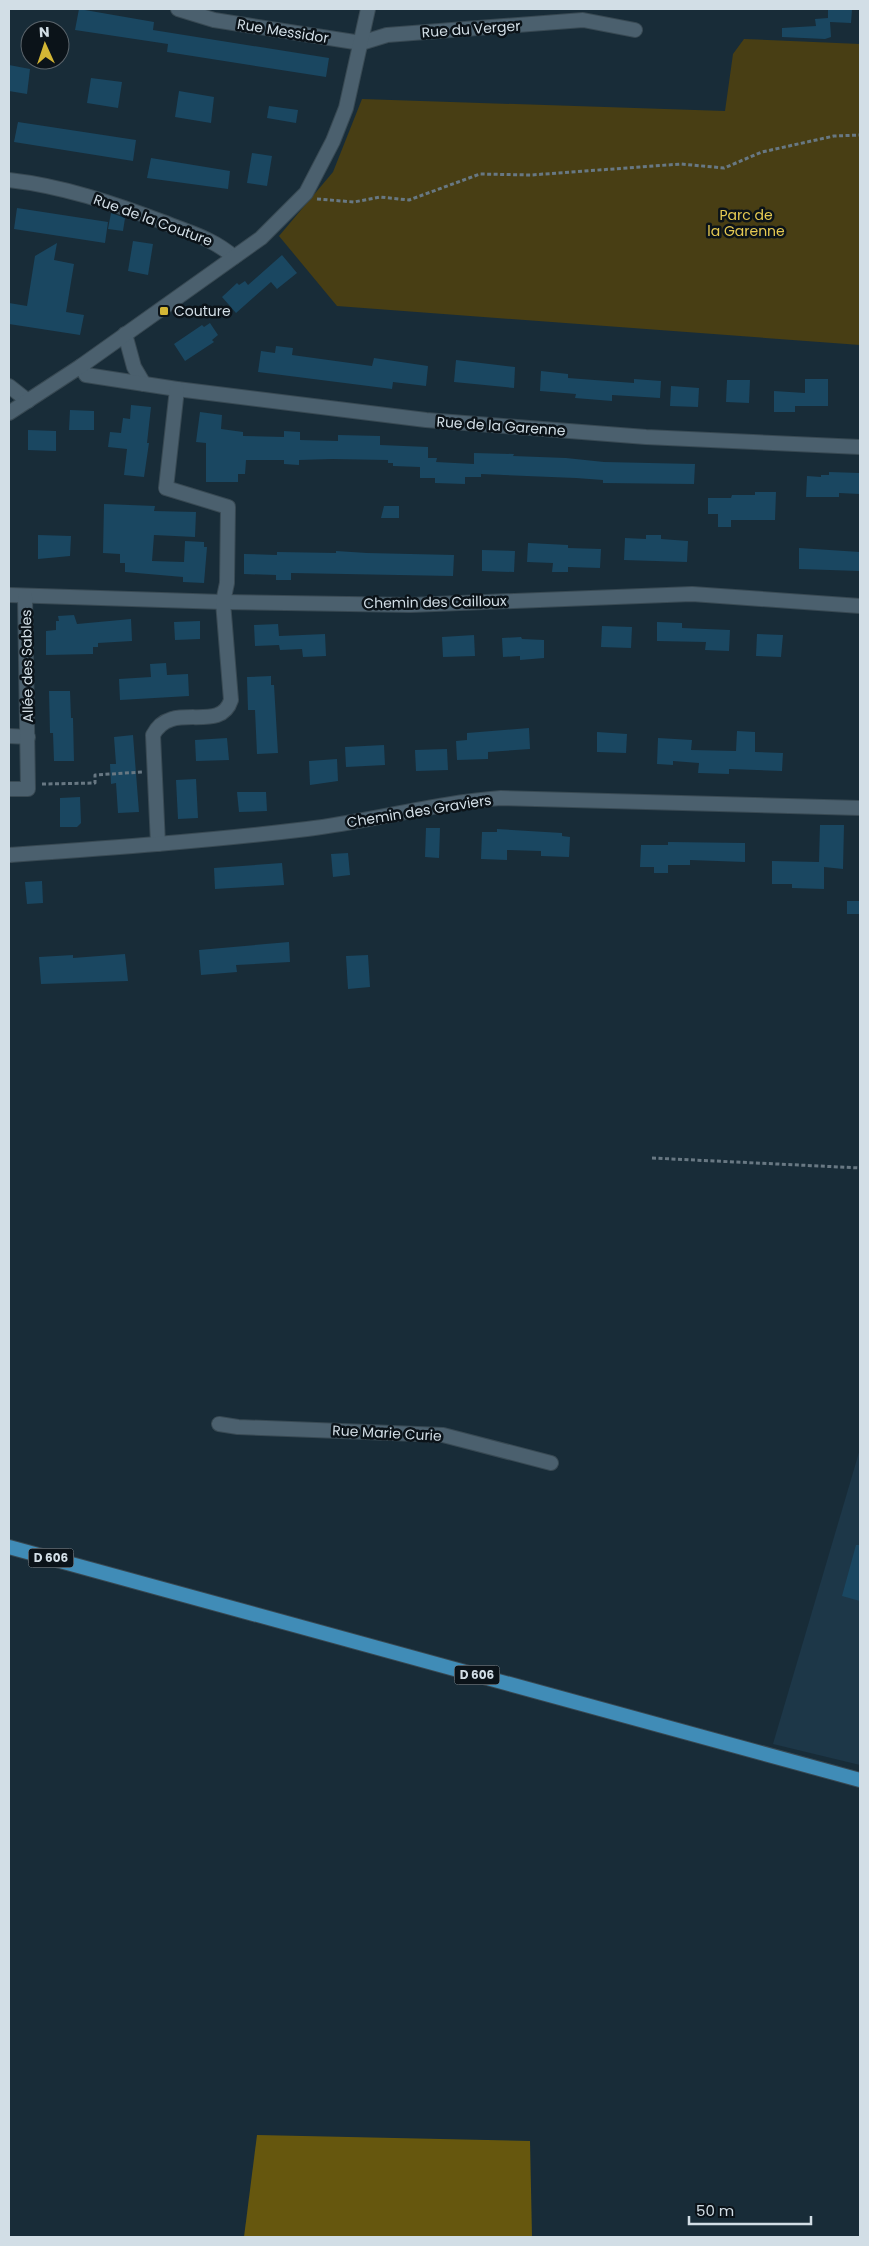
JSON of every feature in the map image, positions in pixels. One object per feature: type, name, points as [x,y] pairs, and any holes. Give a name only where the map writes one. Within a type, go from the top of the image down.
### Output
[{"type":"main road","name":"D 606","points":[[9,1547],[860,1780]]},
{"type":"street","name":"Rue Messidor","points":[[178,9],[214,20],[360,43]]},
{"type":"street","points":[[9,413],[80,366],[261,238],[302,198],[333,141],[342,117],[368,9]]},
{"type":"street","name":"Rue du Verger","points":[[360,43],[387,35],[584,15],[635,30]]},
{"type":"street","name":"Rue de la Couture","points":[[9,180],[31,183],[105,201],[218,243],[234,257]]},
{"type":"street","points":[[125,334],[134,367],[144,384]]},
{"type":"street","name":"Rue de la Garenne","points":[[80,366],[86,375],[177,389],[426,420],[646,437],[860,447]]},
{"type":"street","points":[[9,386],[28,401]]},
{"type":"street","points":[[158,844],[153,735],[158,725],[169,719],[218,715],[228,709],[231,700],[223,602],[227,583],[228,507],[166,488],[177,389]]},
{"type":"street","name":"Chemin des Cailloux","points":[[9,595],[223,602],[410,605],[692,594],[860,606]]},
{"type":"street","name":"Allée des Sables","points":[[26,596],[28,784]]},
{"type":"street","name":"Allée des Sables","points":[[9,736],[28,737]]},
{"type":"street","points":[[9,789],[28,789],[28,784]]},
{"type":"street","name":"Chemin des Graviers","points":[[9,855],[158,844],[308,829],[465,801],[501,798],[860,808]]},
{"type":"street","name":"Rue Marie Curie","points":[[219,1424],[238,1428],[444,1435],[551,1463]]},
{"type":"path","points":[[302,198],[354,202],[380,197],[409,200],[480,174],[531,175],[681,164],[724,168],[762,152],[834,136],[860,135]]},
{"type":"path","points":[[28,784],[95,783],[94,775],[155,771]]},
{"type":"path","points":[[652,1158],[860,1168]]},
{"type":"shaded area","points":[[860,1449],[860,1765],[773,1744]]},
{"type":"shaded area","points":[[257,2135],[530,2141],[532,2237],[244,2237]]},
{"type":"green space","name":"Parc de la Garenne","points":[[744,39],[860,44],[860,345],[337,306],[279,236],[333,172],[362,99],[725,111],[733,54]]},
{"type":"building","points":[[79,9],[154,22],[153,30],[329,58],[326,77],[167,52],[168,44],[75,30]]},
{"type":"building","points":[[828,9],[852,9],[851,23],[830,22],[831,37],[825,39],[782,37],[782,28],[816,26],[815,19],[828,18]]},
{"type":"building","points":[[9,65],[20,67],[20,70],[30,70],[27,94],[9,91]]},
{"type":"building","points":[[91,78],[122,82],[118,108],[87,103]]},
{"type":"building","points":[[179,91],[214,97],[211,123],[175,117]]},
{"type":"building","points":[[269,106],[298,110],[296,123],[267,118]]},
{"type":"building","points":[[18,122],[136,140],[133,161],[14,142]]},
{"type":"building","points":[[252,153],[272,156],[267,186],[247,183]]},
{"type":"building","points":[[151,158],[230,171],[228,189],[147,178]]},
{"type":"building","points":[[17,208],[108,222],[105,243],[14,229]]},
{"type":"building","points":[[111,213],[125,218],[123,231],[108,229]]},
{"type":"building","points":[[133,241],[153,244],[148,275],[128,271]]},
{"type":"building","points":[[57,243],[54,260],[74,264],[66,312],[84,315],[80,335],[9,324],[9,303],[27,306],[35,256]]},
{"type":"building","points":[[282,255],[297,273],[277,289],[271,282],[236,313],[222,297],[237,283],[239,285],[245,281],[248,285]]},
{"type":"building","points":[[210,323],[218,335],[212,340],[214,342],[185,361],[174,344],[202,325],[204,327]]},
{"type":"building","points":[[276,346],[293,348],[292,355],[372,366],[374,358],[428,366],[426,386],[393,382],[392,389],[258,372],[261,351],[275,353]]},
{"type":"building","points":[[456,360],[515,367],[514,388],[454,382]]},
{"type":"building","points":[[541,371],[568,374],[568,378],[634,383],[634,379],[661,381],[660,398],[612,395],[612,401],[575,398],[576,394],[540,391]]},
{"type":"building","points":[[805,379],[828,379],[828,406],[795,406],[795,412],[774,412],[774,391],[805,393]]},
{"type":"building","points":[[727,380],[750,380],[749,403],[726,402]]},
{"type":"building","points":[[671,386],[699,388],[698,407],[670,406]]},
{"type":"building","points":[[131,405],[151,407],[147,443],[149,443],[144,477],[124,475],[127,449],[108,447],[110,432],[121,433],[123,418],[130,419]]},
{"type":"building","points":[[70,410],[94,411],[94,430],[69,430]]},
{"type":"building","points":[[200,412],[222,415],[221,429],[243,432],[243,436],[284,437],[284,431],[300,432],[300,440],[338,441],[338,435],[380,436],[380,445],[428,447],[428,458],[437,458],[436,462],[474,464],[474,453],[514,454],[513,456],[604,462],[695,464],[694,484],[603,483],[603,480],[576,478],[481,474],[481,477],[465,477],[465,484],[435,483],[435,478],[420,478],[420,467],[393,466],[393,463],[388,463],[388,460],[332,459],[299,460],[299,465],[284,464],[284,460],[246,460],[245,474],[238,474],[238,482],[206,482],[206,443],[196,442]]},
{"type":"building","points":[[28,430],[56,431],[56,451],[28,450]]},
{"type":"building","points":[[829,472],[860,473],[860,494],[839,493],[839,497],[806,497],[807,476],[821,477],[821,475],[829,475]]},
{"type":"building","points":[[755,492],[776,492],[775,520],[731,520],[731,527],[718,527],[718,514],[708,514],[708,498],[755,495]]},
{"type":"building","points":[[104,504],[155,506],[154,511],[196,512],[195,537],[154,535],[152,561],[184,562],[185,541],[204,542],[204,547],[207,547],[204,583],[183,582],[183,577],[125,572],[125,563],[120,563],[120,554],[103,553]]},
{"type":"building","points":[[384,506],[399,506],[399,518],[381,518]]},
{"type":"building","points":[[38,535],[71,536],[70,556],[38,559]]},
{"type":"building","points":[[646,535],[661,535],[661,539],[688,541],[687,562],[624,560],[625,538],[646,539]]},
{"type":"building","points":[[528,543],[568,545],[568,548],[601,549],[600,568],[568,567],[568,572],[552,572],[553,563],[527,562]]},
{"type":"building","points":[[799,548],[860,552],[860,571],[799,569]]},
{"type":"building","points":[[482,550],[515,551],[514,572],[482,571]]},
{"type":"building","points":[[336,551],[454,555],[453,576],[291,573],[291,580],[276,580],[276,575],[244,574],[244,554],[277,555],[277,552],[336,553]]},
{"type":"building","points":[[74,615],[77,624],[131,619],[132,641],[98,643],[98,647],[93,647],[93,654],[46,655],[46,631],[56,630],[56,621],[59,621],[58,616]]},
{"type":"building","points":[[200,621],[200,639],[175,640],[174,622]]},
{"type":"building","points":[[657,622],[682,623],[682,628],[730,630],[729,651],[705,650],[706,642],[657,641]]},
{"type":"building","points":[[278,624],[279,636],[325,634],[326,656],[303,657],[302,649],[280,650],[279,645],[255,646],[254,625]]},
{"type":"building","points":[[602,626],[632,627],[631,648],[601,647]]},
{"type":"building","points":[[757,634],[783,635],[781,657],[756,656]]},
{"type":"building","points":[[474,635],[475,656],[443,657],[442,637]]},
{"type":"building","points":[[521,637],[522,639],[544,640],[544,658],[520,660],[520,656],[503,657],[502,638]]},
{"type":"building","points":[[166,663],[167,675],[188,674],[189,696],[120,700],[119,679],[151,677],[150,664]]},
{"type":"building","points":[[271,676],[271,685],[274,685],[278,753],[257,754],[255,710],[248,710],[247,677]]},
{"type":"building","points":[[49,691],[70,691],[74,761],[54,761],[53,733],[50,733]]},
{"type":"building","points":[[529,728],[530,749],[488,752],[488,759],[457,760],[456,741],[467,740],[467,733]]},
{"type":"building","points":[[737,731],[755,732],[755,752],[783,753],[782,771],[729,769],[729,774],[698,773],[699,763],[673,761],[673,765],[657,764],[658,738],[692,740],[691,750],[736,751]]},
{"type":"building","points":[[597,732],[627,734],[626,753],[597,752]]},
{"type":"building","points":[[133,735],[139,812],[118,813],[116,783],[111,784],[110,764],[116,764],[114,737]]},
{"type":"building","points":[[227,738],[229,760],[196,761],[195,740]]},
{"type":"building","points":[[384,745],[385,765],[346,767],[345,747]]},
{"type":"building","points":[[447,749],[448,770],[416,771],[415,750]]},
{"type":"building","points":[[337,759],[338,781],[310,785],[309,761]]},
{"type":"building","points":[[196,779],[198,818],[178,819],[176,780]]},
{"type":"building","points":[[237,792],[266,792],[267,811],[239,812]]},
{"type":"building","points":[[80,797],[81,823],[77,827],[60,827],[60,798]]},
{"type":"building","points":[[820,825],[844,825],[843,869],[824,867],[824,889],[792,888],[792,884],[772,884],[772,861],[819,862]]},
{"type":"building","points":[[426,828],[440,828],[439,858],[425,857]]},
{"type":"building","points":[[497,829],[562,833],[562,836],[570,837],[569,857],[541,856],[541,851],[507,850],[507,860],[481,859],[482,832],[497,832]]},
{"type":"building","points":[[668,842],[745,843],[745,862],[690,860],[690,865],[668,865],[668,873],[654,873],[654,867],[640,867],[641,845],[668,845]]},
{"type":"building","points":[[348,853],[350,875],[333,877],[331,854]]},
{"type":"building","points":[[282,863],[284,885],[215,889],[214,868]]},
{"type":"building","points":[[42,881],[43,903],[27,904],[25,882]]},
{"type":"building","points":[[847,901],[860,901],[860,914],[847,914]]},
{"type":"building","points":[[289,942],[290,962],[236,965],[237,972],[201,975],[199,950]]},
{"type":"building","points":[[125,954],[128,981],[41,984],[39,957],[73,955],[73,958]]},
{"type":"building","points":[[368,955],[370,987],[348,989],[346,956]]},
{"type":"building","points":[[856,1545],[860,1545],[860,1601],[842,1596]]},
{"type":"place","name":"Couture","points":[[164,311]]}]
